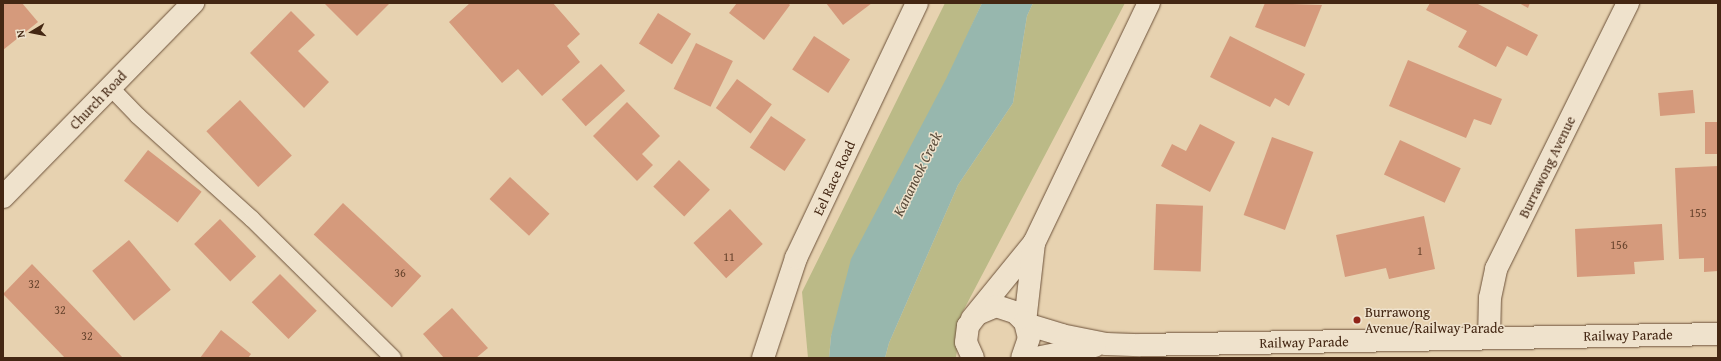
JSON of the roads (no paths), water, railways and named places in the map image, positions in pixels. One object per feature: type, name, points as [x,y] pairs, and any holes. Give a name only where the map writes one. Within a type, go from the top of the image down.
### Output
[{"type":"street","name":"Church Road","points":[[3,196],[193,3]]},
{"type":"street","name":"Eel Race Road","points":[[763,358],[796,258],[917,3]]},
{"type":"street","points":[[969,353],[968,326],[972,319],[1034,243],[1149,3]]},
{"type":"street","name":"Burrawong Avenue","points":[[1490,338],[1490,298],[1496,269],[1628,3]]},
{"type":"street","points":[[1022,358],[1028,345],[1025,323],[1034,243]]},
{"type":"street","name":"Railway Parade","points":[[972,319],[982,310],[996,306],[1015,312],[1025,323],[1061,335],[1106,344]]},
{"type":"street","name":"Railway Parade","points":[[1036,358],[1106,344],[1718,334]]},
{"type":"lane","points":[[110,87],[138,116],[252,219],[393,358]]},
{"type":"water","name":"Kananook Creek","points":[[982,3],[1033,3],[1027,16],[1013,103],[958,185],[889,343],[885,358],[829,358],[831,336],[851,259],[946,79]]},
{"type":"place","name":"Burrawong Avenue/Railway Parade","points":[[1357,320]]}]
